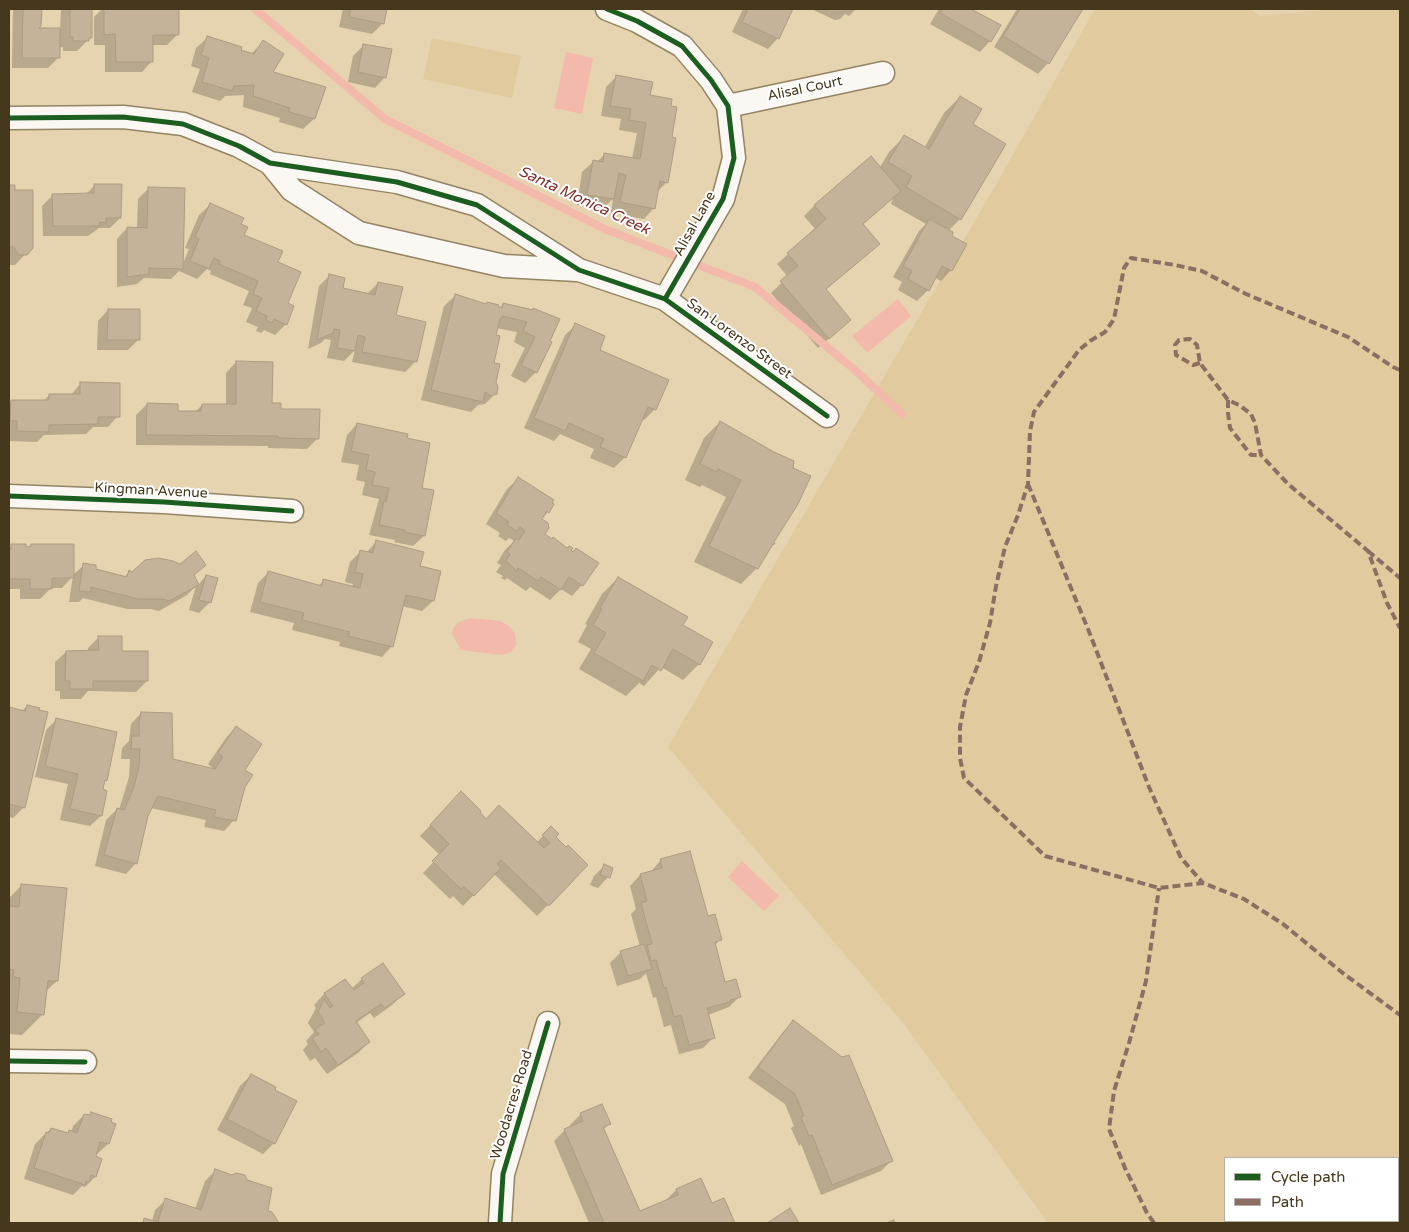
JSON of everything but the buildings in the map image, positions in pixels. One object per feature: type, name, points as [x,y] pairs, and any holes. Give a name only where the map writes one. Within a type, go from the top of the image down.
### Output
[{"type":"street","name":"Alisal Lane","points":[[607,9],[637,21],[682,46],[711,80],[728,106],[734,158],[723,199],[665,300]]},
{"type":"street","name":"Alisal Court","points":[[728,106],[883,73]]},
{"type":"street","name":"San Lorenzo Street","points":[[9,118],[123,117],[182,124],[239,146],[270,163],[397,182],[477,204],[579,270],[665,300],[827,416]]},
{"type":"street","name":"San Lorenzo Street","points":[[270,163],[292,190],[360,233],[504,266],[579,270]]},
{"type":"street","name":"Kingman Avenue","points":[[9,496],[164,502],[292,511]]},
{"type":"street","name":"Woodacres Road","points":[[500,1223],[503,1174],[548,1023]]},
{"type":"street","points":[[9,1061],[85,1062]]},
{"type":"shaded area","points":[[1095,9],[1250,9],[1260,16],[1332,9],[1400,9],[1400,1223],[1048,1223],[904,1024],[668,747],[1001,176]]},
{"type":"shaded area","points":[[432,38],[521,56],[512,98],[423,79]]},
{"type":"shaded area","points":[[566,52],[593,58],[582,114],[554,108]]},
{"type":"shaded area","points":[[898,299],[911,316],[867,353],[852,336]]},
{"type":"shaded area","points":[[471,618],[500,621],[509,626],[515,634],[516,645],[511,652],[502,655],[461,650],[452,634],[454,626],[461,621]]},
{"type":"shaded area","points":[[742,861],[779,896],[764,911],[728,877]]},
{"type":"waterway","name":"Santa Monica Creek","points":[[255,9],[385,119],[607,230],[755,287],[856,371],[902,414]]},
{"type":"marked path","points":[[1400,370],[1348,337],[1246,294],[1202,271],[1131,258],[1124,268],[1114,319],[1105,332],[1079,350],[1034,412],[1030,431],[1028,484],[1005,547],[990,623],[979,662],[966,695],[960,727],[960,758],[964,778],[1045,856],[1159,888],[1203,883],[1244,899],[1283,924],[1344,974],[1400,1015]]},
{"type":"marked path","points":[[1200,363],[1193,365],[1176,355],[1175,345],[1179,340],[1190,339],[1197,345],[1200,363],[1228,400],[1251,414],[1255,423],[1261,455],[1288,484],[1368,551],[1387,603],[1400,628]]},
{"type":"marked path","points":[[1228,400],[1230,428],[1251,455],[1261,455]]},
{"type":"marked path","points":[[1028,484],[1088,629],[1149,787],[1181,858],[1203,883]]},
{"type":"marked path","points":[[1368,551],[1400,578]]},
{"type":"marked path","points":[[1154,1223],[1147,1213],[1125,1168],[1109,1129],[1114,1091],[1146,981],[1159,888]]},
{"type":"cycle path","points":[[607,9],[637,21],[682,46],[711,80],[728,106],[734,158],[723,199],[665,299]]},
{"type":"cycle path","points":[[9,118],[123,117],[183,124],[239,146],[270,163],[397,182],[477,205],[579,270],[665,299],[827,416]]},
{"type":"cycle path","points":[[9,496],[164,502],[292,511]]},
{"type":"cycle path","points":[[500,1223],[503,1174],[548,1023]]},
{"type":"cycle path","points":[[9,1061],[85,1062]]}]
